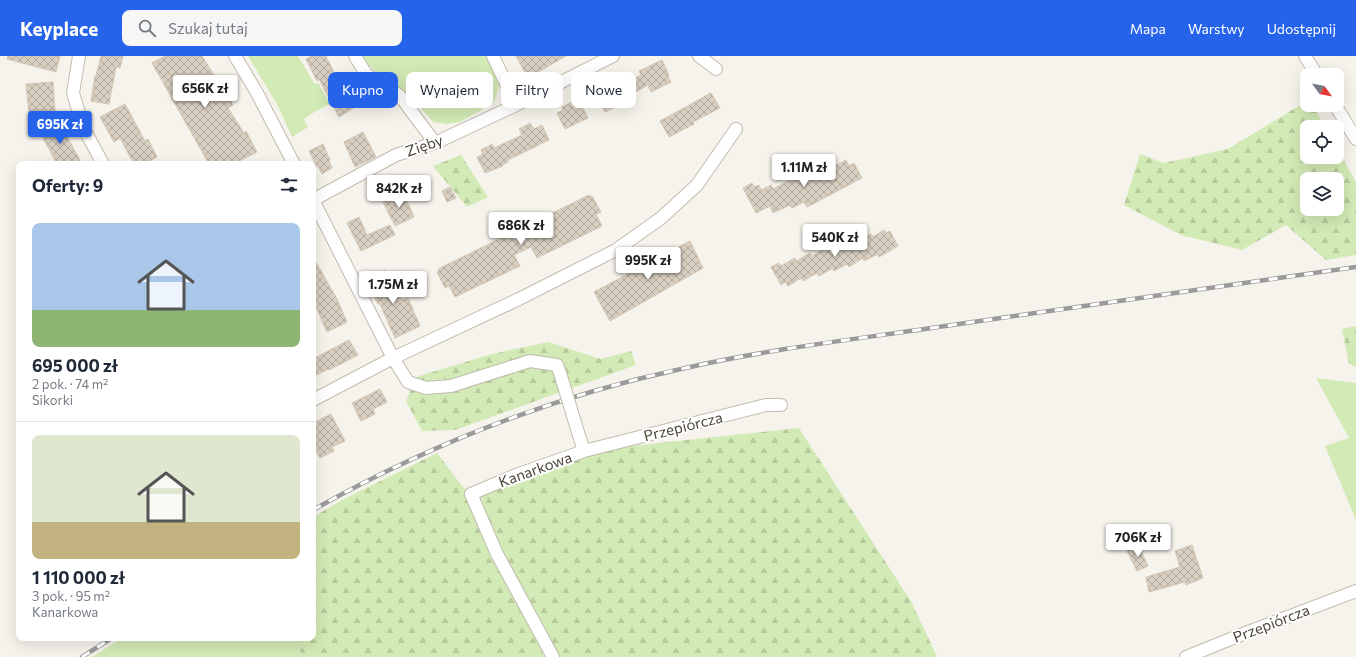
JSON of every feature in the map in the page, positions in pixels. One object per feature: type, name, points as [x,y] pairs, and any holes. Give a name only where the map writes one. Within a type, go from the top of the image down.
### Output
[{"type":"street","points":[[79,56],[73,93],[82,127],[101,161]]},
{"type":"street","points":[[235,56],[257,93],[292,161]]},
{"type":"street","points":[[355,56],[366,74],[400,96],[435,143]]},
{"type":"street","points":[[493,56],[501,73]]},
{"type":"street","name":"Zięby","points":[[563,81],[613,56]]},
{"type":"street","points":[[699,56],[716,69]]},
{"type":"street","points":[[1305,56],[1313,68]]},
{"type":"street","name":"Zięby","points":[[316,198],[396,155],[435,143],[510,108]]},
{"type":"street","points":[[1339,112],[1356,139]]},
{"type":"street","points":[[316,398],[393,358],[519,299],[616,250],[661,218],[697,185],[736,129]]},
{"type":"street","name":"Kanarkowa","points":[[316,206],[393,358],[408,382],[426,388],[450,386],[530,361],[557,365],[584,450],[516,475],[471,494],[497,554],[553,657]]},
{"type":"street","name":"Przepiórcza","points":[[584,450],[766,405],[781,405]]},
{"type":"street","name":"Przepiórcza","points":[[1186,657],[1356,591]]},
{"type":"green space","points":[[248,56],[298,56],[314,83],[319,84],[328,100],[328,105],[304,119],[308,127],[292,137],[277,104]]},
{"type":"green space","points":[[361,56],[489,56],[500,82],[493,104],[493,72],[406,72],[406,94],[398,88],[398,72],[377,72],[364,62]]},
{"type":"green space","points":[[1300,105],[1300,112],[1317,112],[1321,120],[1300,120],[1300,164],[1344,164],[1344,161],[1356,182],[1356,255],[1326,260],[1286,225],[1242,250],[1181,235],[1124,205],[1140,154],[1164,163],[1228,149]]},
{"type":"green space","points":[[421,108],[485,108],[460,122],[447,124],[433,122]]},
{"type":"green space","points":[[461,155],[488,197],[467,207],[433,166]]},
{"type":"green space","points":[[1356,326],[1356,367],[1349,364],[1342,329]]},
{"type":"green space","points":[[548,342],[601,359],[631,351],[636,365],[455,430],[422,431],[406,401],[416,377],[492,354]]},
{"type":"green space","points":[[1316,378],[1356,383],[1356,520],[1325,446],[1349,438]]},
{"type":"green space","points":[[799,428],[912,603],[937,657],[304,657],[293,641],[316,641],[316,515],[344,499],[437,453],[462,486],[471,494],[584,451]]},
{"type":"green space","points":[[117,641],[293,641],[304,657],[92,657]]},
{"type":"building","points":[[8,56],[60,56],[56,72],[7,59]]},
{"type":"building","points":[[101,56],[123,56],[120,68],[116,67],[109,104],[91,101],[95,76]]},
{"type":"building","points":[[165,56],[202,56],[233,105],[228,108],[244,133],[246,131],[257,152],[239,161],[207,161],[152,63]]},
{"type":"building","points":[[312,56],[326,56],[334,72],[328,72],[328,96],[319,79],[317,81],[306,59]]},
{"type":"building","points":[[516,56],[566,56],[538,72],[525,72]]},
{"type":"building","points":[[662,60],[671,82],[651,92],[648,85],[636,92],[636,78],[641,75],[639,71]]},
{"type":"building","points":[[53,82],[55,111],[29,113],[26,84]]},
{"type":"building","points":[[711,93],[720,108],[669,137],[660,121]]},
{"type":"building","points":[[571,102],[571,108],[583,108],[588,118],[565,129],[557,113],[563,110],[563,106]]},
{"type":"building","points":[[125,104],[145,141],[148,139],[157,157],[150,161],[132,161],[120,138],[114,142],[100,117]]},
{"type":"building","points":[[334,108],[353,108],[339,117]]},
{"type":"building","points":[[603,108],[613,108],[605,112]]},
{"type":"building","points":[[59,122],[80,161],[55,161],[40,132]]},
{"type":"building","points":[[530,123],[534,129],[542,125],[549,140],[508,160],[508,162],[502,165],[503,166],[485,173],[477,157],[483,154],[481,150],[492,144],[494,148],[522,135],[519,129]]},
{"type":"building","points":[[363,132],[376,157],[355,167],[344,142]]},
{"type":"building","points":[[323,144],[332,168],[322,174],[309,151]]},
{"type":"building","points":[[846,160],[849,166],[854,163],[862,178],[807,207],[804,202],[792,208],[790,205],[773,213],[770,206],[756,213],[743,188],[752,183],[754,187],[759,185],[761,190],[771,185],[773,189],[800,175],[802,179],[831,164],[833,167]]},
{"type":"building","points":[[450,187],[456,198],[447,202],[442,191]]},
{"type":"building","points":[[403,192],[414,217],[395,226],[383,202]]},
{"type":"building","points":[[589,195],[590,197],[592,196],[601,212],[596,214],[602,226],[537,258],[531,247],[514,255],[520,266],[455,297],[449,286],[445,288],[437,272],[439,271],[438,269]]},
{"type":"building","points":[[359,217],[367,235],[390,225],[395,235],[361,251],[347,223]]},
{"type":"building","points":[[884,230],[886,233],[890,231],[898,246],[879,257],[878,254],[864,261],[863,258],[849,267],[847,264],[834,271],[833,268],[819,276],[817,273],[803,281],[801,278],[788,286],[786,282],[781,285],[771,267],[779,263],[781,266],[795,258],[796,261],[810,253],[812,256],[825,248],[827,251],[840,243],[842,246],[856,238],[857,242],[871,234],[873,237]]},
{"type":"building","points":[[690,241],[703,268],[610,321],[594,292]]},
{"type":"building","points":[[316,262],[337,299],[347,322],[327,332],[316,307]]},
{"type":"building","points":[[385,270],[402,300],[408,298],[420,326],[395,338],[380,304],[378,304],[367,280]]},
{"type":"building","points":[[349,340],[358,355],[316,375],[316,357]]},
{"type":"building","points":[[380,389],[387,402],[373,409],[375,414],[361,421],[352,403]]},
{"type":"building","points":[[331,414],[345,441],[332,447],[334,451],[320,458],[316,451],[316,422]]},
{"type":"building","points":[[1138,545],[1148,566],[1137,571],[1127,551]]},
{"type":"building","points":[[1192,545],[1203,578],[1186,585],[1185,582],[1149,592],[1146,577],[1180,567],[1175,551]]},
{"type":"railway","points":[[316,508],[356,486],[446,444],[538,409],[633,380],[750,355],[819,344],[1356,267]]},
{"type":"railway","points":[[82,657],[107,641]]}]
